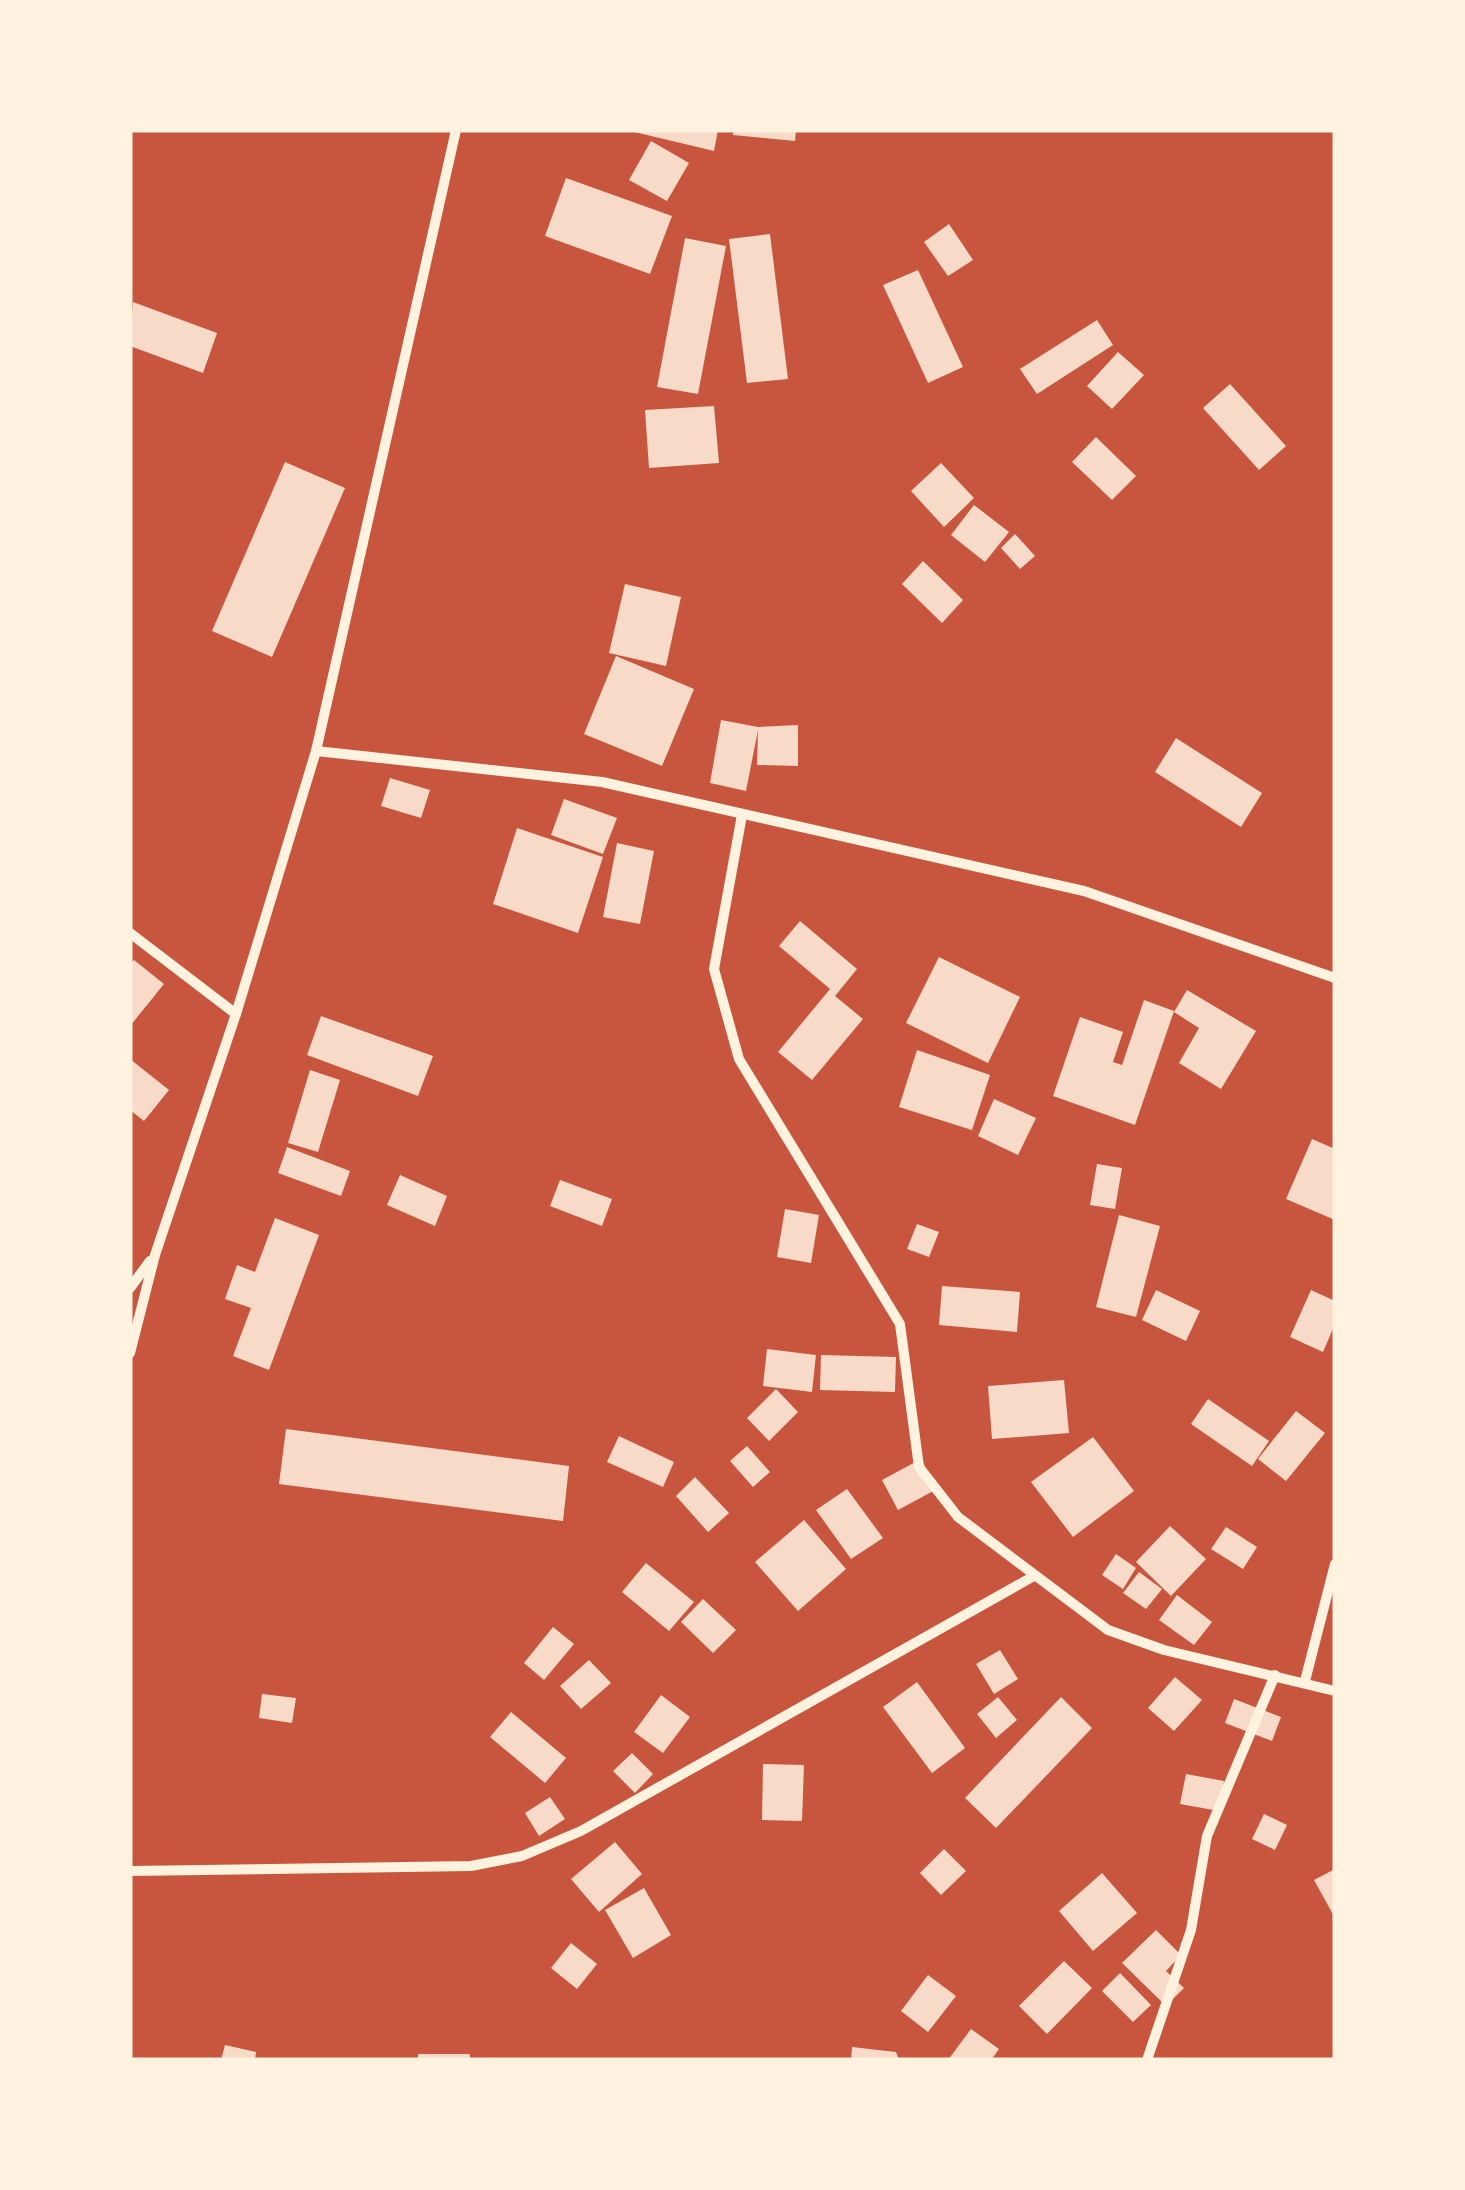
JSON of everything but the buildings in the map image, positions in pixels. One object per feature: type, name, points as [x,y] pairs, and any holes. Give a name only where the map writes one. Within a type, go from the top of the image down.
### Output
[{"type":"street","points":[[130,1353],[155,1255],[236,1014],[316,751],[456,130]]},
{"type":"street","points":[[316,751],[602,782],[1084,891],[1335,978]]},
{"type":"street","points":[[742,816],[714,968],[739,1058],[900,1324],[919,1467],[958,1516],[1108,1630],[1164,1650],[1335,1691]]},
{"type":"street","points":[[130,933],[236,1014]]},
{"type":"street","points":[[130,1288],[155,1255]]},
{"type":"street","points":[[1306,1681],[1335,1564]]},
{"type":"street","points":[[130,1870],[471,1866],[522,1856],[581,1831],[1034,1576]]},
{"type":"street","points":[[1148,2060],[1192,1930],[1207,1836],[1275,1674]]}]
